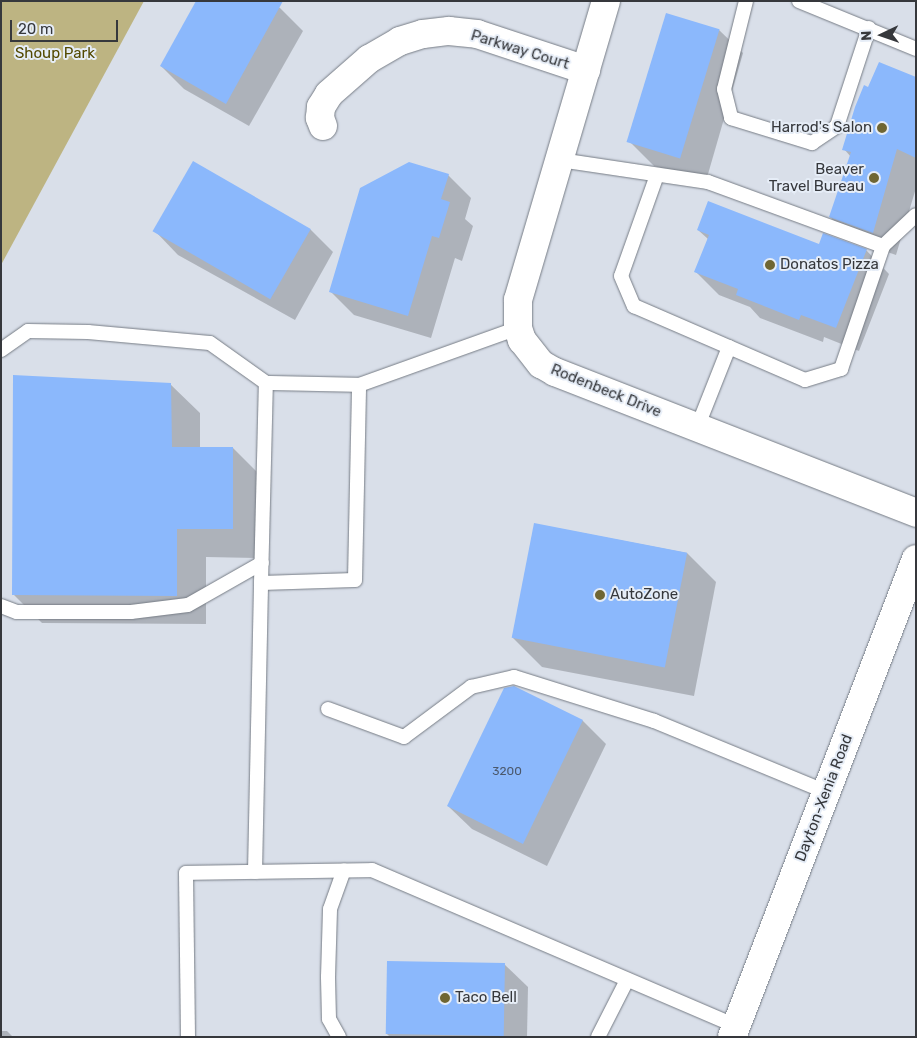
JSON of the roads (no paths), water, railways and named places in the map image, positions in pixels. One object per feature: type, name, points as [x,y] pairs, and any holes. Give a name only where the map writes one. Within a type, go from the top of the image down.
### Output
[{"type":"street","name":"Rodenbeck Drive","points":[[606,1],[518,300],[518,328],[529,352],[541,364],[555,372],[916,513]]},
{"type":"street","name":"Parkway Court","points":[[323,126],[320,118],[321,107],[329,94],[369,59],[400,41],[423,34],[449,31],[477,34],[586,70]]},
{"type":"street","name":"Dayton-Xenia Road","points":[[734,1032],[916,559]]},
{"type":"lane","points":[[746,1],[724,89],[731,118],[812,143],[837,126],[869,28]]},
{"type":"lane","points":[[800,1],[916,48]]},
{"type":"lane","points":[[560,160],[708,182],[883,246]]},
{"type":"lane","points":[[658,175],[621,276],[634,306],[805,380],[840,369],[883,246],[916,214]]},
{"type":"lane","points":[[1,350],[28,331],[88,332],[210,343],[266,383],[359,385],[518,328]]},
{"type":"lane","points":[[697,428],[729,347]]},
{"type":"lane","points":[[255,872],[266,383]]},
{"type":"lane","points":[[261,583],[355,580],[359,385]]},
{"type":"lane","points":[[1,606],[17,612],[131,612],[188,605],[262,563]]},
{"type":"lane","points":[[328,709],[404,736],[471,687],[514,676],[654,721],[826,792]]},
{"type":"lane","points":[[339,1037],[328,1019],[330,909],[344,870]]},
{"type":"lane","points":[[188,1037],[186,873],[344,870],[372,870],[627,980],[734,1032]]},
{"type":"lane","points":[[598,1037],[627,980]]},
{"type":"place","name":"Harrod's Salon","points":[[882,128]]},
{"type":"place","name":"Beaver Travel Bureau","points":[[874,178]]},
{"type":"place","name":"Donatos Pizza","points":[[770,265]]},
{"type":"place","name":"AutoZone","points":[[600,595]]},
{"type":"place","name":"Taco Bell","points":[[445,998]]},
{"type":"park label","name":"Shoup Park","points":[[55,54]]}]
